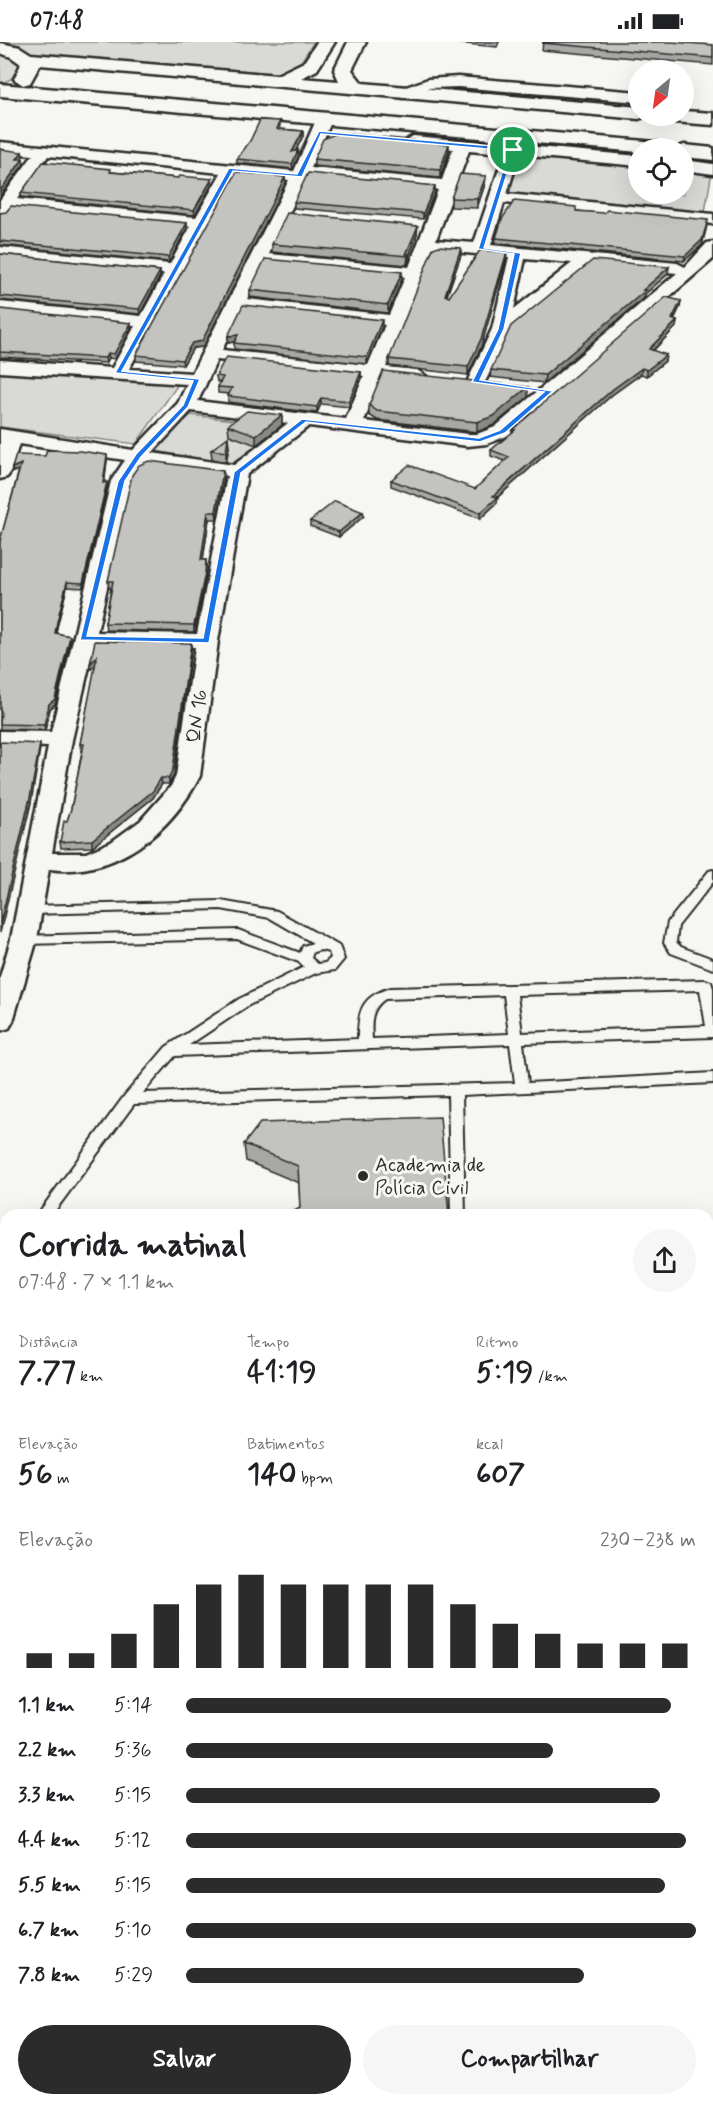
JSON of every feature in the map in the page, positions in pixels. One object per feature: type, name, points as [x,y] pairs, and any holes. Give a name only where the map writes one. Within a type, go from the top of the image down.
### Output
[{"type":"main road","points":[[278,82],[311,66],[326,42]]},
{"type":"main road","points":[[357,42],[343,70],[347,79],[358,88]]},
{"type":"main road","points":[[0,48],[15,51],[28,59],[628,112]]},
{"type":"main road","points":[[0,90],[29,73],[31,66],[28,59]]},
{"type":"main road","points":[[181,106],[170,100],[165,94],[166,89],[183,79],[202,75]]},
{"type":"main road","points":[[0,90],[181,106],[321,126],[561,140],[588,150],[628,151]]},
{"type":"main road","points":[[561,140],[577,135],[585,130],[588,124],[586,117],[573,107]]},
{"type":"main road","points":[[628,125],[625,134],[629,138]]},
{"type":"main road","points":[[694,152],[713,154]]},
{"type":"street","points":[[403,93],[428,84],[450,82],[628,96]]},
{"type":"street","points":[[0,1021],[24,939],[37,859],[82,638],[121,481],[139,456],[186,405],[300,174],[321,126],[513,150],[588,150]]},
{"type":"street","points":[[353,425],[415,273],[426,233],[448,186],[463,145]]},
{"type":"street","points":[[0,147],[231,169],[448,186]]},
{"type":"street","points":[[481,249],[513,150]]},
{"type":"street","points":[[3,207],[44,151]]},
{"type":"street","points":[[694,166],[713,169]]},
{"type":"street","points":[[118,373],[231,169]]},
{"type":"street","points":[[499,198],[713,219]]},
{"type":"street","points":[[3,207],[201,222]]},
{"type":"street","points":[[280,214],[304,216]]},
{"type":"street","points":[[426,233],[481,249],[690,269]]},
{"type":"street","points":[[186,405],[480,440],[502,431],[704,259],[713,247]]},
{"type":"street","points":[[0,252],[176,270]]},
{"type":"street","points":[[476,382],[501,329],[518,253]]},
{"type":"street","points":[[259,258],[415,273]]},
{"type":"street","points":[[501,329],[587,260]]},
{"type":"street","points":[[237,303],[395,321]]},
{"type":"street","points":[[0,307],[147,322]]},
{"type":"street","points":[[210,354],[431,377]]},
{"type":"street","points":[[0,366],[197,379]]},
{"type":"street","points":[[454,380],[497,384]]},
{"type":"street","points":[[529,388],[550,391]]},
{"type":"street","points":[[0,473],[6,436],[238,472],[305,420]]},
{"type":"street","name":"QN 16","points":[[37,859],[70,863],[92,860],[113,853],[141,832],[183,789],[188,776],[207,641],[238,472]]},
{"type":"street","points":[[82,638],[207,641]]},
{"type":"street","points":[[0,738],[61,740]]},
{"type":"lane","points":[[713,874],[672,925],[669,934],[670,943],[676,950],[713,964]]},
{"type":"lane","points":[[24,939],[238,934],[309,963],[328,968],[338,959],[338,954],[328,946],[273,914],[230,906],[29,910]]},
{"type":"lane","points":[[309,963],[308,949],[328,946]]},
{"type":"lane","points":[[48,1209],[130,1099],[171,1051],[244,1002],[309,963]]},
{"type":"lane","points":[[171,1051],[514,1039],[713,1031],[709,979],[510,992],[390,993],[377,996],[366,1015],[365,1044]]},
{"type":"lane","points":[[510,992],[514,1039],[522,1088]]},
{"type":"lane","points":[[130,1099],[522,1088],[713,1078]]},
{"type":"lane","points":[[455,1090],[458,1209]]},
{"type":"shaded area","points":[[0,42],[314,42],[296,69],[287,74],[32,54]]},
{"type":"shaded area","points":[[0,52],[17,60],[20,67],[11,79],[0,84]]},
{"type":"shaded area","points":[[520,154],[628,164],[628,204],[694,204],[694,170],[712,171],[705,212],[507,194]]},
{"type":"shaded area","points":[[0,372],[179,383],[136,444],[0,427]]},
{"type":"shaded area","points":[[191,415],[283,426],[229,466],[152,450]]},
{"type":"building","points":[[671,42],[713,45],[713,58],[543,43]]},
{"type":"building","points":[[260,120],[280,121],[277,129],[303,131],[292,152],[298,150],[292,164],[237,159],[250,141]]},
{"type":"building","points":[[337,133],[449,144],[440,170],[314,159],[323,139]]},
{"type":"building","points":[[0,149],[22,152],[17,159],[23,159],[0,191]]},
{"type":"building","points":[[43,162],[111,169],[110,172],[212,179],[194,210],[21,193]]},
{"type":"building","points":[[237,172],[285,177],[202,341],[192,343],[182,360],[136,355]]},
{"type":"building","points":[[308,173],[435,186],[423,213],[294,202]]},
{"type":"building","points":[[460,174],[486,176],[477,199],[451,198]]},
{"type":"building","points":[[514,201],[576,207],[576,211],[604,213],[607,210],[708,220],[702,240],[685,256],[496,238],[502,219]]},
{"type":"building","points":[[11,206],[187,223],[168,257],[0,241],[0,213],[6,212]]},
{"type":"building","points":[[287,213],[418,226],[406,254],[409,254],[408,256],[272,244]]},
{"type":"building","points":[[439,246],[461,248],[445,295],[449,297],[480,250],[507,252],[481,339],[468,367],[389,359],[433,248]]},
{"type":"building","points":[[0,254],[160,271],[139,309],[0,296]]},
{"type":"building","points":[[265,259],[402,272],[388,305],[250,290]]},
{"type":"building","points":[[593,260],[669,267],[643,290],[646,290],[545,375],[491,370],[511,326]]},
{"type":"building","points":[[666,297],[681,301],[672,319],[677,321],[649,349],[666,355],[647,370],[642,368],[613,389],[493,496],[498,497],[480,513],[391,480],[409,465],[475,489],[509,457],[491,450]]},
{"type":"building","points":[[243,305],[382,320],[367,357],[234,343],[238,335],[228,336]]},
{"type":"building","points":[[0,309],[131,323],[114,354],[108,353],[105,358],[0,352]]},
{"type":"building","points":[[226,357],[361,372],[349,401],[321,398],[317,407],[228,396],[232,388],[218,387],[223,377],[216,376]]},
{"type":"building","points":[[383,371],[528,387],[494,416],[477,422],[377,411],[369,405]]},
{"type":"building","points":[[247,411],[282,415],[256,435],[228,425]]},
{"type":"building","points":[[228,437],[226,452],[211,450]]},
{"type":"building","points":[[47,450],[107,455],[103,483],[107,482],[83,583],[67,582],[55,633],[70,636],[55,699],[49,704],[44,725],[0,724],[0,541],[21,464],[12,468],[16,455],[45,456]]},
{"type":"building","points":[[149,461],[223,471],[216,512],[208,512],[201,560],[206,560],[205,573],[194,625],[105,623],[113,581],[108,581],[132,475],[139,465]]},
{"type":"building","points":[[335,501],[363,512],[339,532],[310,521]]},
{"type":"building","points":[[95,641],[191,643],[173,769],[169,778],[161,778],[153,791],[92,840],[60,842],[64,821],[67,821],[71,809],[84,744],[80,744],[97,656],[90,664]]},
{"type":"building","points":[[0,742],[40,744],[30,798],[0,924]]},
{"type":"building","name":"Academia de Polícia Civil","points":[[440,1117],[448,1209],[298,1209],[300,1208],[298,1166],[244,1144],[260,1123]]},
{"type":"place","name":"Academia de Polícia Civil","points":[[363,1176]]},
{"type":"route","points":[[319,132],[513,150],[481,249],[518,253],[501,329],[476,382],[550,391],[502,431],[480,440],[305,420],[238,472],[207,641],[82,638],[121,481],[139,456],[186,405],[197,379],[118,373],[231,169],[300,176],[319,132]]}]
